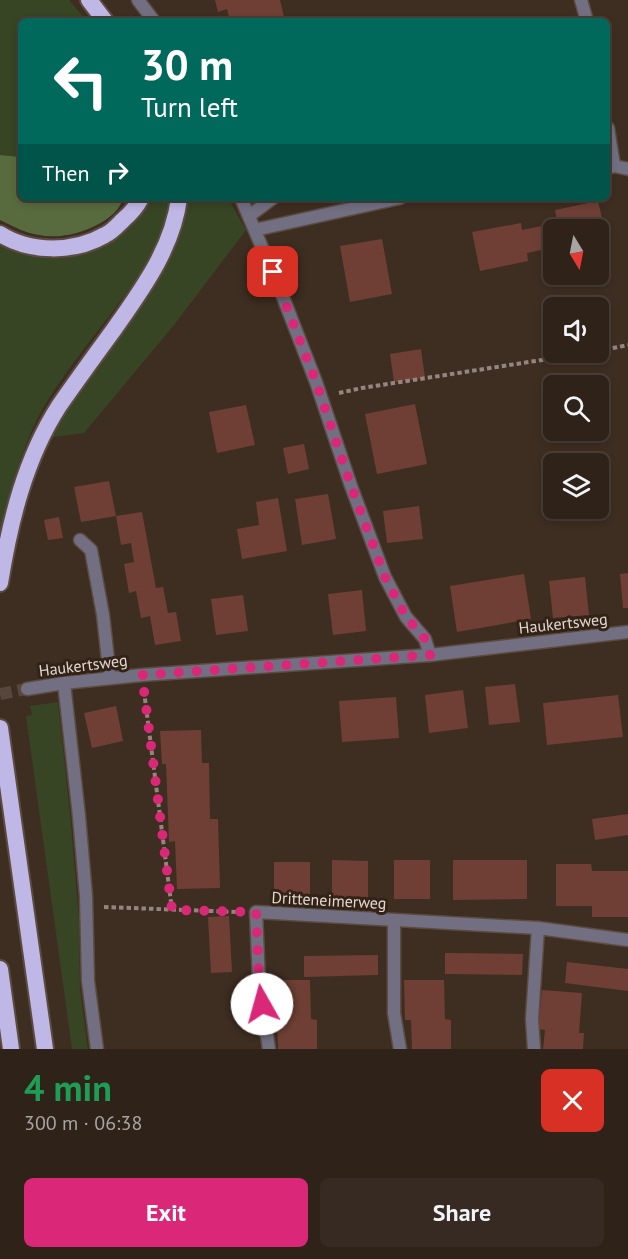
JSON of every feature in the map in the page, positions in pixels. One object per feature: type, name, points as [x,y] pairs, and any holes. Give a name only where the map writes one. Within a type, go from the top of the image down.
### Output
[{"type":"highway","points":[[89,0],[103,18]]},
{"type":"highway","points":[[0,234],[19,243],[36,247],[56,249],[74,246],[104,236],[116,228],[139,201]]},
{"type":"highway","points":[[0,583],[18,498],[37,447],[59,408],[153,270],[172,231],[179,201]]},
{"type":"highway","points":[[0,728],[45,1049]]},
{"type":"highway","points":[[0,969],[11,1049]]},
{"type":"street","points":[[138,0],[152,18]]},
{"type":"street","points":[[581,0],[586,18]]},
{"type":"street","points":[[611,167],[628,169]]},
{"type":"street","points":[[242,201],[282,292],[322,397],[351,486],[385,577],[406,617],[425,639],[430,655]]},
{"type":"street","points":[[249,216],[269,201]]},
{"type":"street","points":[[255,230],[386,201]]},
{"type":"street","points":[[80,540],[91,550],[103,615],[110,678]]},
{"type":"street","name":"Haukertsweg","points":[[27,689],[142,675],[430,655],[628,632]]},
{"type":"street","points":[[64,683],[79,816],[86,907],[88,981],[97,1049]]},
{"type":"street","name":"Dritteneimerweg","points":[[269,1049],[259,982],[256,912],[538,928],[628,940]]},
{"type":"street","name":"Dritteneimerweg","points":[[394,921],[394,1013],[400,1049]]},
{"type":"street","points":[[534,1049],[532,1019],[538,928]]},
{"type":"path","points":[[609,349],[628,345]]},
{"type":"path","points":[[322,397],[362,388],[543,360]]},
{"type":"path","points":[[142,675],[172,910]]},
{"type":"path","points":[[86,907],[256,912]]},
{"type":"green space","points":[[0,0],[69,0],[84,18],[18,18],[18,157],[0,155]]},
{"type":"green space","points":[[0,155],[18,157],[18,201],[122,201],[106,220],[69,235],[34,234],[0,220]]},
{"type":"green space","points":[[149,201],[169,201],[162,231],[148,261],[66,372],[33,427],[21,458],[0,529],[0,245],[44,257],[81,253],[110,242],[134,223]]},
{"type":"green space","points":[[187,201],[230,201],[246,230],[174,325],[84,433],[52,437],[83,386],[157,282],[177,240]]},
{"type":"green space","points":[[58,702],[79,920],[80,989],[88,1049],[72,1049],[26,716],[32,715],[30,706]]},
{"type":"building","points":[[215,0],[280,0],[284,18],[229,18],[227,9],[218,12]]},
{"type":"building","points":[[598,201],[602,219],[557,219],[555,210]]},
{"type":"building","points":[[521,223],[522,230],[542,226],[543,250],[527,253],[528,261],[480,271],[472,232]]},
{"type":"building","points":[[382,239],[392,294],[350,302],[340,246]]},
{"type":"building","points":[[421,349],[425,378],[394,382],[390,354]]},
{"type":"building","points":[[415,404],[427,464],[377,474],[365,414]]},
{"type":"building","points":[[246,405],[255,445],[217,453],[209,412]]},
{"type":"building","points":[[304,444],[309,469],[288,474],[283,448]]},
{"type":"building","points":[[109,481],[116,516],[81,522],[74,487]]},
{"type":"building","points":[[328,494],[336,539],[302,545],[295,499]]},
{"type":"building","points":[[278,498],[287,551],[242,559],[237,529],[259,525],[256,502]]},
{"type":"building","points":[[419,506],[423,539],[387,543],[383,511]]},
{"type":"building","points":[[142,512],[156,588],[163,587],[168,613],[176,612],[181,641],[155,645],[150,616],[141,618],[136,591],[129,593],[124,564],[134,562],[131,543],[121,545],[116,516]]},
{"type":"building","points":[[59,517],[63,538],[48,540],[44,520]]},
{"type":"building","points":[[628,573],[628,608],[623,608],[620,574]]},
{"type":"building","points":[[524,574],[531,619],[457,632],[450,586]]},
{"type":"building","points":[[585,577],[589,615],[553,618],[549,581]]},
{"type":"building","points":[[362,590],[366,631],[333,635],[328,594]]},
{"type":"building","points":[[243,595],[248,631],[216,635],[211,599]]},
{"type":"building","points":[[515,684],[520,722],[489,725],[485,687]]},
{"type":"building","points":[[463,690],[468,728],[429,733],[425,695]]},
{"type":"building","points":[[618,695],[623,737],[547,745],[543,703]]},
{"type":"building","points":[[396,697],[399,738],[342,742],[339,701]]},
{"type":"building","points":[[116,706],[123,741],[92,748],[84,713]]},
{"type":"building","points":[[201,730],[202,763],[209,763],[210,819],[218,819],[220,888],[177,889],[175,841],[169,842],[166,764],[162,764],[160,731]]},
{"type":"building","points":[[628,814],[628,835],[595,840],[592,819]]},
{"type":"building","points":[[332,860],[368,861],[368,899],[332,899]]},
{"type":"building","points":[[394,860],[430,860],[430,899],[394,899]]},
{"type":"building","points":[[453,860],[527,860],[527,899],[453,900]]},
{"type":"building","points":[[274,862],[310,862],[310,899],[274,900]]},
{"type":"building","points":[[556,864],[591,864],[592,871],[628,871],[628,917],[592,917],[592,906],[556,906]]},
{"type":"building","points":[[229,916],[232,972],[211,973],[208,917]]},
{"type":"building","points":[[445,953],[523,954],[522,975],[445,974]]},
{"type":"building","points":[[378,955],[378,975],[304,977],[304,956]]},
{"type":"building","points":[[567,962],[628,969],[628,991],[565,983]]},
{"type":"building","points":[[270,980],[310,980],[311,1019],[317,1020],[317,1049],[278,1049],[277,1020],[271,1020]]},
{"type":"building","points":[[404,980],[444,980],[445,1019],[451,1020],[451,1049],[412,1049],[411,1020],[405,1020]]},
{"type":"building","points":[[542,990],[582,993],[579,1033],[584,1033],[583,1049],[543,1049],[545,1030],[538,1029]]},
{"type":"tunnel","points":[[0,694],[27,689]]},
{"type":"route","points":[[262,1004],[256,912],[172,910],[142,675],[430,655],[425,639],[406,617],[385,577],[316,382],[273,272]]}]
